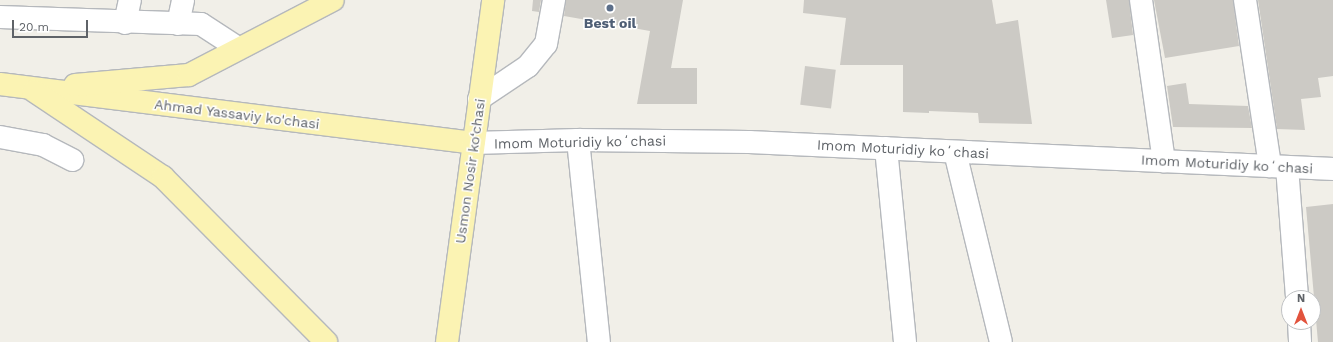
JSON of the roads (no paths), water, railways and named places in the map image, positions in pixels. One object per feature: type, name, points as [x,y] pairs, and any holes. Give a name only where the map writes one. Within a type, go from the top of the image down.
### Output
[{"type":"main road","points":[[30,88],[189,75],[238,48],[333,0]]},
{"type":"main road","name":"Usmon Nosir ko‘chasi","points":[[447,342],[492,0]]},
{"type":"main road","name":"Ahmad Yassaviy ko'chasi","points":[[0,84],[473,143]]},
{"type":"main road","points":[[30,88],[163,177],[325,342]]},
{"type":"street","points":[[125,23],[130,0]]},
{"type":"street","points":[[178,24],[183,0]]},
{"type":"street","points":[[480,99],[528,66],[546,44],[554,0]]},
{"type":"street","points":[[1141,0],[1164,161]]},
{"type":"street","points":[[1245,0],[1278,167],[1296,290]]},
{"type":"street","points":[[0,17],[125,23],[202,24],[238,48]]},
{"type":"street","points":[[0,137],[43,145],[72,160]]},
{"type":"street","points":[[578,140],[599,342]]},
{"type":"street","name":"Imom Moturidiy koʻchasi","points":[[473,143],[578,140],[749,142],[1333,169]]},
{"type":"street","points":[[886,148],[905,342]]},
{"type":"street","points":[[955,152],[1001,342]]},
{"type":"street","points":[[1299,330],[1300,342]]},
{"type":"place","name":"Best oil","points":[[610,8]]}]
